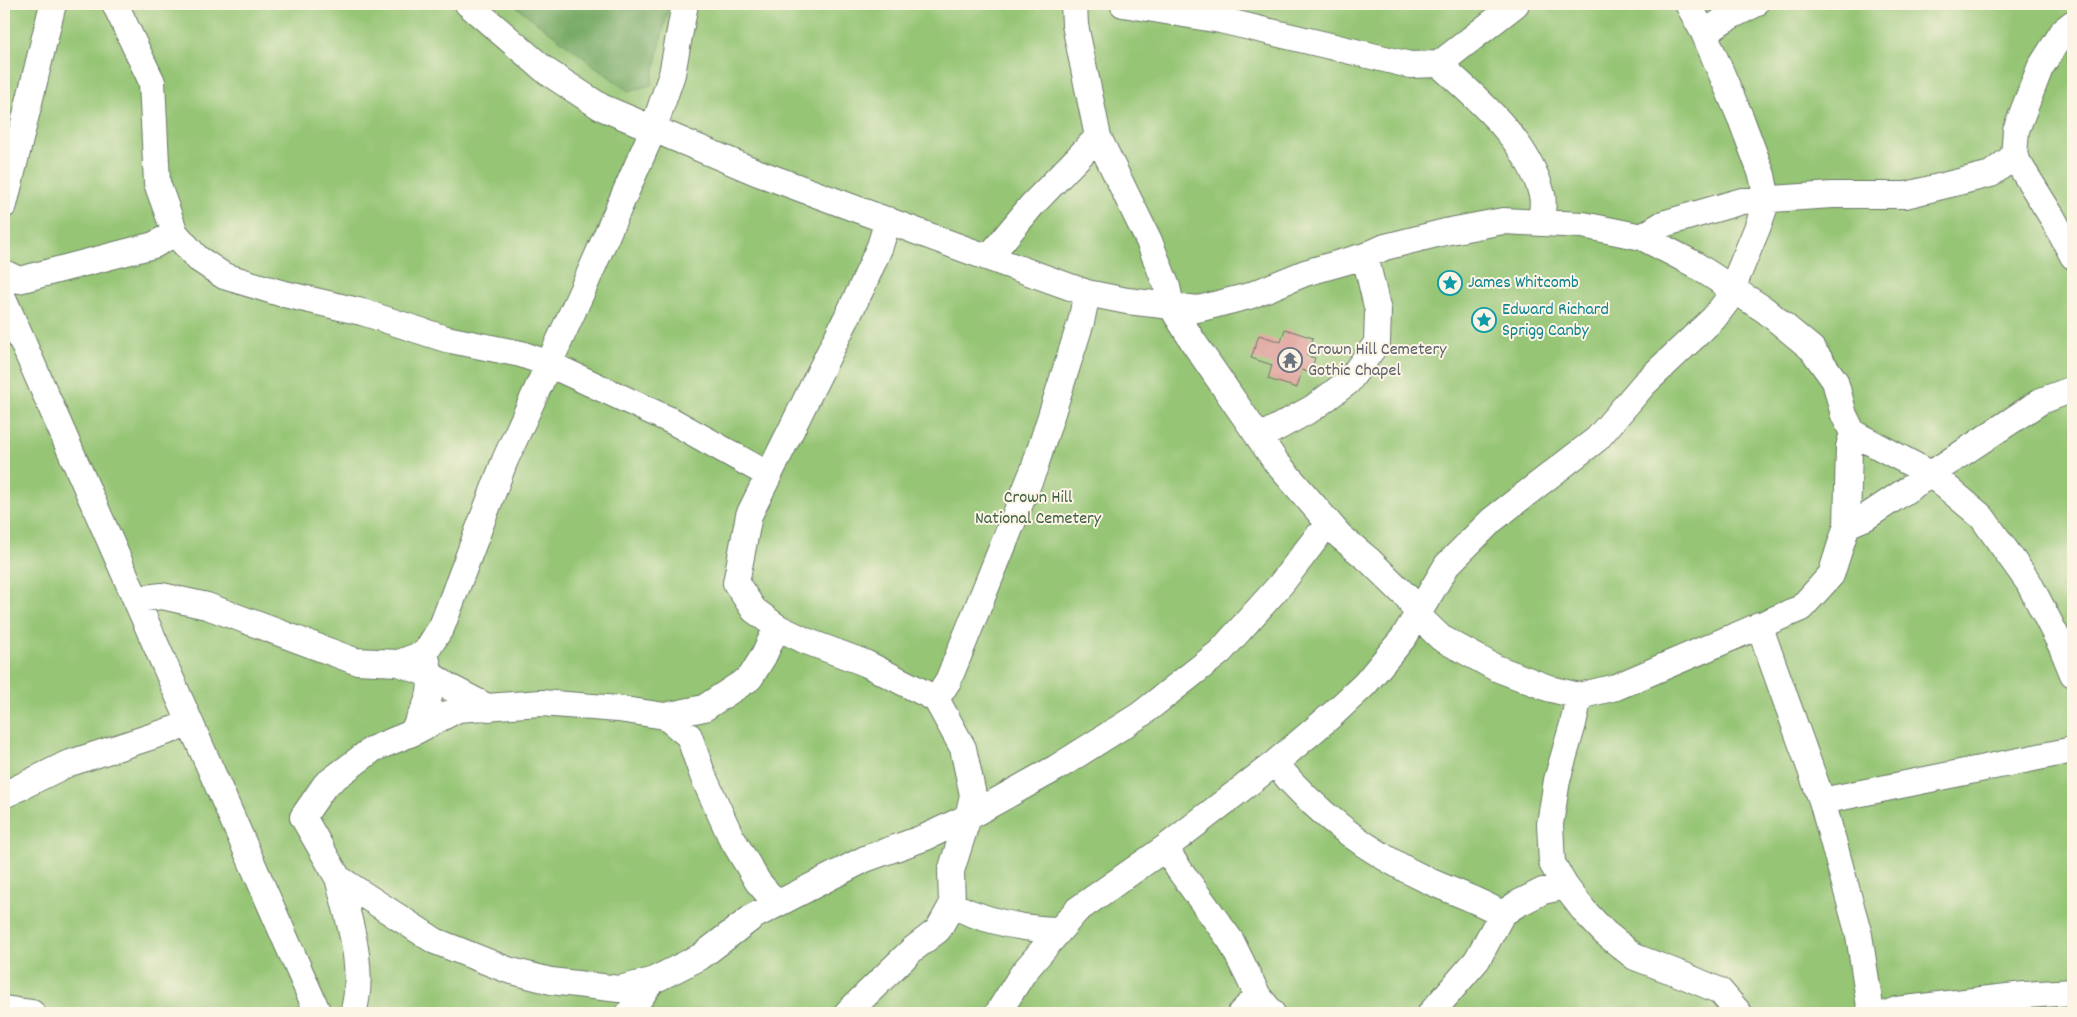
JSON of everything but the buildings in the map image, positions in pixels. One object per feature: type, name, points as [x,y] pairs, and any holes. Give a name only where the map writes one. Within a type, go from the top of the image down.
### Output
[{"type":"lane","points":[[4,205],[14,115],[53,4]]},
{"type":"lane","points":[[115,4],[152,82],[157,183],[175,233],[198,258],[224,276],[280,294],[362,312],[446,339],[521,354],[549,364],[674,422],[767,474]]},
{"type":"lane","points":[[468,4],[546,71],[601,108],[756,172],[1088,293],[1127,302],[1198,308],[1249,296],[1304,273],[1365,256],[1385,247],[1445,232],[1503,221],[1541,221],[1583,225],[1642,237],[1694,264],[1765,310],[1812,349],[1835,381],[1844,415],[1853,434],[1931,474],[1982,516],[2029,583],[2062,647],[2073,674]]},
{"type":"lane","points":[[412,732],[431,696],[428,664],[505,460],[653,130],[672,74],[685,4]]},
{"type":"lane","points":[[1074,4],[1074,25],[1098,137],[1149,241],[1167,287],[1171,306],[1194,343],[1276,462],[1316,510],[1328,537],[1369,560],[1409,599],[1418,616],[1441,638],[1496,668],[1551,689],[1578,696],[1616,686],[1684,659],[1801,608],[1831,575],[1847,525],[1849,447],[1853,434]]},
{"type":"lane","points":[[1123,4],[1220,20],[1410,65],[1439,64],[1516,4]]},
{"type":"lane","points":[[998,1013],[1023,974],[1076,910],[1165,848],[1275,763],[1365,684],[1404,637],[1447,565],[1492,520],[1598,439],[1644,384],[1714,318],[1727,301],[1767,200],[1762,175],[1741,119],[1704,33],[1688,4]]},
{"type":"lane","points":[[1704,33],[1725,19],[1755,4]]},
{"type":"lane","points":[[2073,23],[2064,30],[2040,68],[2016,130],[2014,156],[2052,217],[2073,256]]},
{"type":"lane","points":[[1439,64],[1496,117],[1532,169],[1542,197],[1541,221]]},
{"type":"lane","points":[[989,257],[1032,205],[1098,137]]},
{"type":"lane","points":[[1642,237],[1663,224],[1742,201],[1832,195],[1906,196],[1991,174],[2014,156]]},
{"type":"lane","points":[[847,1013],[912,950],[938,930],[952,905],[951,871],[978,805],[962,748],[936,699],[865,662],[806,641],[777,627],[754,610],[736,583],[749,515],[767,474],[861,288],[880,246],[888,220]]},
{"type":"lane","points":[[175,233],[154,245],[11,276],[6,305],[318,1013]]},
{"type":"lane","points":[[1260,437],[1313,408],[1348,382],[1377,343],[1378,312],[1365,256]]},
{"type":"lane","points":[[936,699],[948,681],[1034,469],[1082,322],[1088,293]]},
{"type":"lane","points":[[1847,525],[1866,517],[2042,401],[2073,389]]},
{"type":"lane","points":[[338,878],[435,941],[508,970],[622,1001],[652,981],[700,957],[754,916],[865,859],[926,837],[978,805],[1056,768],[1140,714],[1220,652],[1281,584],[1328,537]]},
{"type":"lane","points":[[136,599],[162,596],[207,606],[355,661],[428,664],[449,687],[490,708]]},
{"type":"lane","points":[[1759,625],[1822,801],[1859,935],[1871,1013]]},
{"type":"lane","points":[[353,1013],[358,971],[351,928],[338,878],[303,817],[325,785],[373,749],[458,709],[541,703],[618,709],[665,716],[704,708],[750,678],[777,627]]},
{"type":"lane","points":[[1578,696],[1573,724],[1557,780],[1550,824],[1554,888],[1585,912],[1605,933],[1635,958],[1720,991],[1739,1013]]},
{"type":"lane","points":[[688,736],[704,708]]},
{"type":"lane","points":[[665,716],[688,736],[703,776],[730,835],[758,882],[777,904]]},
{"type":"lane","points":[[4,795],[67,764],[190,724]]},
{"type":"lane","points":[[1822,801],[2073,750]]},
{"type":"lane","points":[[1275,763],[1288,779],[1337,825],[1384,857],[1428,880],[1485,904],[1502,914]]},
{"type":"lane","points":[[926,837],[951,871]]},
{"type":"lane","points":[[1165,848],[1231,941],[1257,1007]]},
{"type":"lane","points":[[1432,1013],[1476,960],[1502,914],[1517,904],[1554,888]]},
{"type":"lane","points":[[952,905],[985,918],[1024,929],[1059,930]]},
{"type":"lane","points":[[351,928],[360,916],[388,912]]},
{"type":"lane","points":[[1024,929],[1035,959]]},
{"type":"lane","points":[[629,1013],[652,981]]},
{"type":"lane","points":[[1889,1013],[1897,1010],[2024,995],[2073,992]]},
{"type":"lane","points":[[4,1009],[32,1013]]},
{"type":"green space","name":"Crown Hill National Cemetery","points":[[4,4],[2073,4],[2073,1013],[4,1013]]},
{"type":"green space","points":[[513,4],[669,4],[651,85],[628,91]]},
{"type":"place","name":"James Whitcomb","points":[[1450,283]]},
{"type":"place","name":"Edward Richard Sprigg Canby","points":[[1484,320]]},
{"type":"place","name":"Crown Hill Cemetery Gothic Chapel","points":[[1290,360]]}]
